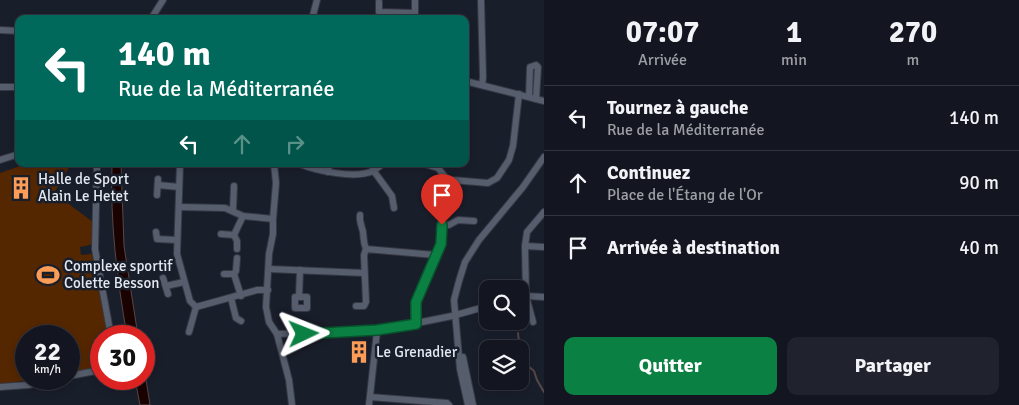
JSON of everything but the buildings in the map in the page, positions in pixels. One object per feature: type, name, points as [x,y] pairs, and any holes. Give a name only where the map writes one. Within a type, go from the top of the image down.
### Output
[{"type":"street","points":[[154,15],[163,0]]},
{"type":"street","points":[[311,0],[316,3]]},
{"type":"street","points":[[416,0],[416,15]]},
{"type":"street","points":[[481,0],[482,85]]},
{"type":"street","points":[[379,2],[379,12],[407,15]]},
{"type":"street","points":[[0,30],[15,31]]},
{"type":"street","points":[[528,97],[530,67],[536,65],[538,66],[536,99]]},
{"type":"street","points":[[469,82],[544,101]]},
{"type":"street","points":[[0,87],[15,87]]},
{"type":"street","points":[[435,167],[438,168],[446,178],[452,180],[488,183],[497,178],[509,160],[513,146],[519,94]]},
{"type":"street","points":[[0,160],[15,155]]},
{"type":"street","points":[[468,405],[454,300],[466,262],[478,240],[524,187],[544,157]]},
{"type":"street","points":[[97,167],[95,249],[109,325]]},
{"type":"street","points":[[180,167],[177,240],[179,263],[190,301],[196,306]]},
{"type":"street","points":[[274,167],[276,183],[273,234],[269,254],[266,307],[269,322],[277,334],[289,380],[292,405]]},
{"type":"street","points":[[308,167],[328,172],[363,173],[378,167]]},
{"type":"street","points":[[328,167],[328,172]]},
{"type":"street","points":[[374,170],[392,196],[394,208]]},
{"type":"street","points":[[157,194],[158,182],[179,187]]},
{"type":"street","points":[[233,210],[234,186]]},
{"type":"street","points":[[179,207],[225,208],[243,216],[273,219]]},
{"type":"street","points":[[524,280],[527,232],[544,212]]},
{"type":"street","points":[[234,235],[243,216]]},
{"type":"street","points":[[356,306],[364,306],[366,302],[364,255],[366,249],[363,241],[360,216]]},
{"type":"street","points":[[416,324],[416,302],[441,244],[442,225],[449,225],[458,220],[474,220]]},
{"type":"street","points":[[156,232],[157,239],[177,240]]},
{"type":"street","points":[[221,234],[234,235]]},
{"type":"street","points":[[234,235],[237,241],[237,249]]},
{"type":"street","points":[[525,246],[544,247]]},
{"type":"street","points":[[366,249],[435,255]]},
{"type":"street","points":[[237,258],[234,274],[241,296]]},
{"type":"street","points":[[269,269],[364,273]]},
{"type":"street","points":[[299,297],[300,270]]},
{"type":"street","points":[[224,274],[234,274]]},
{"type":"street","points":[[164,278],[168,294]]},
{"type":"street","points":[[166,286],[184,282]]},
{"type":"street","points":[[196,306],[241,296],[257,290],[268,290]]},
{"type":"street","points":[[529,297],[544,297]]},
{"type":"street","points":[[231,298],[236,318],[241,320]]},
{"type":"street","points":[[189,332],[196,306]]},
{"type":"street","points":[[277,334],[377,330],[455,316],[479,309]]},
{"type":"street","points":[[529,312],[533,322]]},
{"type":"street","points":[[369,405],[377,330]]},
{"type":"street","points":[[466,385],[473,405]]},
{"type":"street","points":[[0,387],[15,386]]},
{"type":"street","points":[[370,397],[447,403],[449,405]]},
{"type":"shaded area","name":"Complexe sportif Colette Besson","points":[[17,167],[69,167],[54,193],[46,191],[58,196],[93,222],[93,242],[90,245],[80,247],[81,255],[92,254],[106,325],[90,325],[90,369],[80,371],[80,325],[15,325],[15,382],[0,384],[0,173]]},
{"type":"shaded area","points":[[112,167],[121,167],[124,246],[136,325],[125,325],[113,229]]},
{"type":"shaded area","points":[[137,390],[148,390],[150,405],[140,405]]},
{"type":"waterway","points":[[518,333],[521,360],[534,371],[544,392]]},
{"type":"place","name":"Halle de Sport Alain Le Hetet","points":[[21,188]]},
{"type":"place","name":"Complexe sportif Colette Besson","points":[[48,275]]},
{"type":"place","name":"Le Grenadier","points":[[359,352]]},
{"type":"route","points":[[304,334],[377,330],[416,324],[416,302],[441,244],[442,225]]}]
